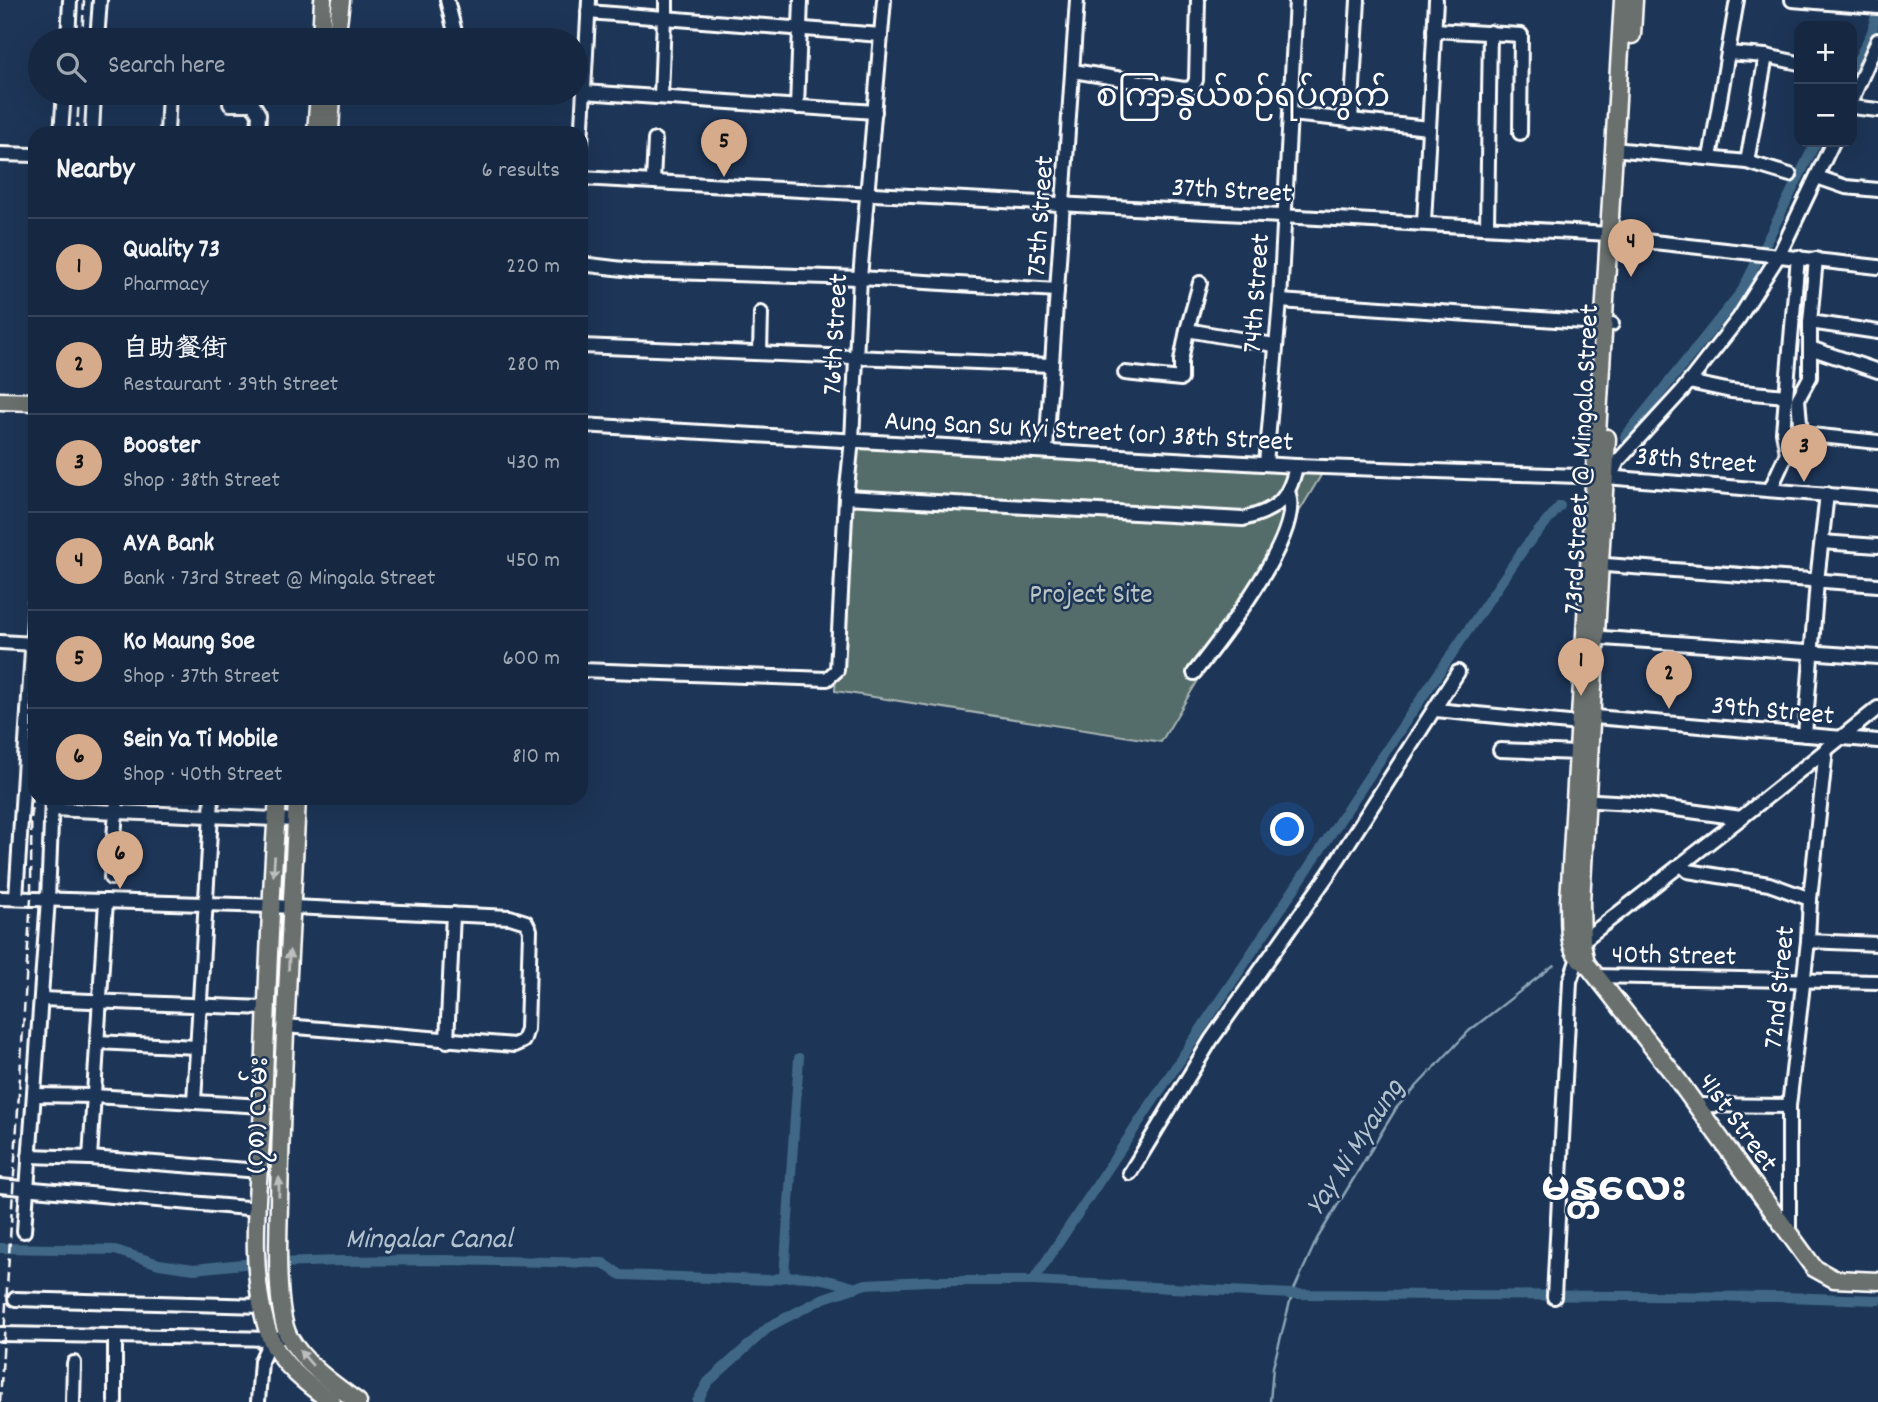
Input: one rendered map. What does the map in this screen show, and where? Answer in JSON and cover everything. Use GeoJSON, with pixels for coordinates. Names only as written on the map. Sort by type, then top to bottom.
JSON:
{"type":"FeatureCollection","features":[{"type":"Feature","properties":{"kind":"main road"},"geometry":{"type":"LineString","coordinates":[[322,28],[323,0]]}},
{"type":"Feature","properties":{"kind":"main road"},"geometry":{"type":"LineString","coordinates":[[338,28],[341,0]]}},
{"type":"Feature","properties":{"kind":"main road","name":"73rd Street @ Mingala Street"},"geometry":{"type":"LineString","coordinates":[[1582,958],[1575,901],[1583,719],[1603,477],[1607,324],[1614,236],[1623,0]]}},
{"type":"Feature","properties":{"kind":"main road","name":"73rd Street @ Mingala Street"},"geometry":{"type":"LineString","coordinates":[[1618,149],[1634,0]]}},
{"type":"Feature","properties":{"kind":"main road"},"geometry":{"type":"LineString","coordinates":[[316,126],[317,105]]}},
{"type":"Feature","properties":{"kind":"main road"},"geometry":{"type":"LineString","coordinates":[[330,126],[331,105]]}},
{"type":"Feature","properties":{"kind":"main road"},"geometry":{"type":"LineString","coordinates":[[0,401],[28,402]]}},
{"type":"Feature","properties":{"kind":"main road","name":"73rd Street @ Mingala Street"},"geometry":{"type":"LineString","coordinates":[[1580,800],[1577,754],[1583,719]]}},
{"type":"Feature","properties":{"kind":"main road","name":"(၇၈) လမ်း"},"geometry":{"type":"LineString","coordinates":[[278,805],[266,1008],[258,1274],[262,1306],[271,1339],[295,1372],[332,1402]]}},
{"type":"Feature","properties":{"kind":"main road","name":"(၇၈) လမ်း"},"geometry":{"type":"LineString","coordinates":[[297,805],[280,1106],[278,1255],[283,1316],[288,1336],[308,1362],[358,1402]]}},
{"type":"Feature","properties":{"kind":"main road","name":"41st Street"},"geometry":{"type":"LineString","coordinates":[[1582,958],[1696,1105],[1814,1268],[1833,1279],[1878,1281]]}},
{"type":"Feature","properties":{"kind":"street"},"geometry":{"type":"LineString","coordinates":[[69,28],[71,0]]}},
{"type":"Feature","properties":{"kind":"street"},"geometry":{"type":"LineString","coordinates":[[98,28],[100,0]]}},
{"type":"Feature","properties":{"kind":"street"},"geometry":{"type":"LineString","coordinates":[[447,0],[454,28]]}},
{"type":"Feature","properties":{"kind":"street"},"geometry":{"type":"LineString","coordinates":[[661,97],[666,0]]}},
{"type":"Feature","properties":{"kind":"street"},"geometry":{"type":"LineString","coordinates":[[797,107],[801,0]]}},
{"type":"Feature","properties":{"kind":"street","name":"76th Street"},"geometry":{"type":"LineString","coordinates":[[588,670],[827,679],[837,670],[866,192],[884,0]]}},
{"type":"Feature","properties":{"kind":"street","name":"75th Street"},"geometry":{"type":"LineString","coordinates":[[1045,450],[1077,0]]}},
{"type":"Feature","properties":{"kind":"street"},"geometry":{"type":"LineString","coordinates":[[1073,71],[1184,89],[1192,88],[1196,80],[1198,0]]}},
{"type":"Feature","properties":{"kind":"street","name":"74th Street"},"geometry":{"type":"LineString","coordinates":[[1266,464],[1274,345],[1280,301],[1296,0]]}},
{"type":"Feature","properties":{"kind":"street"},"geometry":{"type":"LineString","coordinates":[[1351,121],[1358,0]]}},
{"type":"Feature","properties":{"kind":"street"},"geometry":{"type":"LineString","coordinates":[[1423,222],[1436,0]]}},
{"type":"Feature","properties":{"kind":"street"},"geometry":{"type":"LineString","coordinates":[[1710,158],[1737,0]]}},
{"type":"Feature","properties":{"kind":"street"},"geometry":{"type":"LineString","coordinates":[[1792,0],[1878,7]]}},
{"type":"Feature","properties":{"kind":"street"},"geometry":{"type":"LineString","coordinates":[[588,28],[589,6],[665,18],[881,35]]}},
{"type":"Feature","properties":{"kind":"street"},"geometry":{"type":"LineString","coordinates":[[1434,30],[1519,33],[1522,37],[1520,133]]}},
{"type":"Feature","properties":{"kind":"street"},"geometry":{"type":"LineString","coordinates":[[1487,226],[1490,32]]}},
{"type":"Feature","properties":{"kind":"street"},"geometry":{"type":"LineString","coordinates":[[1857,88],[1878,40]]}},
{"type":"Feature","properties":{"kind":"street"},"geometry":{"type":"LineString","coordinates":[[1728,53],[1766,56],[1794,62]]}},
{"type":"Feature","properties":{"kind":"street"},"geometry":{"type":"LineString","coordinates":[[1747,162],[1766,56]]}},
{"type":"Feature","properties":{"kind":"street"},"geometry":{"type":"LineString","coordinates":[[588,92],[875,112]]}},
{"type":"Feature","properties":{"kind":"street"},"geometry":{"type":"LineString","coordinates":[[62,126],[63,105]]}},
{"type":"Feature","properties":{"kind":"street"},"geometry":{"type":"LineString","coordinates":[[92,126],[93,105]]}},
{"type":"Feature","properties":{"kind":"street"},"geometry":{"type":"LineString","coordinates":[[167,126],[168,105]]}},
{"type":"Feature","properties":{"kind":"street"},"geometry":{"type":"LineString","coordinates":[[254,105],[258,114],[258,126]]}},
{"type":"Feature","properties":{"kind":"street"},"geometry":{"type":"LineString","coordinates":[[582,126],[583,105]]}},
{"type":"Feature","properties":{"kind":"street"},"geometry":{"type":"LineString","coordinates":[[1857,108],[1878,110]]}},
{"type":"Feature","properties":{"kind":"street"},"geometry":{"type":"LineString","coordinates":[[1291,114],[1429,128]]}},
{"type":"Feature","properties":{"kind":"street"},"geometry":{"type":"LineString","coordinates":[[653,181],[655,140]]}},
{"type":"Feature","properties":{"kind":"street"},"geometry":{"type":"LineString","coordinates":[[1603,477],[1689,382],[1740,318],[1831,147]]}},
{"type":"Feature","properties":{"kind":"street"},"geometry":{"type":"LineString","coordinates":[[1618,149],[1747,162],[1790,175]]}},
{"type":"Feature","properties":{"kind":"street"},"geometry":{"type":"LineString","coordinates":[[0,154],[28,155]]}},
{"type":"Feature","properties":{"kind":"street"},"geometry":{"type":"LineString","coordinates":[[1817,177],[1846,187],[1878,190]]}},
{"type":"Feature","properties":{"kind":"street","name":"37th Street"},"geometry":{"type":"LineString","coordinates":[[588,178],[1487,226],[1614,236],[1878,267]]}},
{"type":"Feature","properties":{"kind":"street"},"geometry":{"type":"LineString","coordinates":[[1787,453],[1783,441],[1798,257]]}},
{"type":"Feature","properties":{"kind":"street"},"geometry":{"type":"LineString","coordinates":[[1770,490],[1787,453],[1801,434],[1798,399],[1810,377],[1810,322],[1816,259]]}},
{"type":"Feature","properties":{"kind":"street"},"geometry":{"type":"LineString","coordinates":[[588,265],[639,271],[860,278],[1057,290]]}},
{"type":"Feature","properties":{"kind":"street"},"geometry":{"type":"LineString","coordinates":[[1125,373],[1181,379],[1181,361],[1200,283]]}},
{"type":"Feature","properties":{"kind":"street"},"geometry":{"type":"LineString","coordinates":[[1280,301],[1607,324]]}},
{"type":"Feature","properties":{"kind":"street"},"geometry":{"type":"LineString","coordinates":[[760,352],[761,313]]}},
{"type":"Feature","properties":{"kind":"street"},"geometry":{"type":"LineString","coordinates":[[1810,322],[1878,332]]}},
{"type":"Feature","properties":{"kind":"street"},"geometry":{"type":"LineString","coordinates":[[1188,330],[1274,345]]}},
{"type":"Feature","properties":{"kind":"street"},"geometry":{"type":"LineString","coordinates":[[588,346],[1051,365]]}},
{"type":"Feature","properties":{"kind":"street"},"geometry":{"type":"LineString","coordinates":[[1810,348],[1878,371]]}},
{"type":"Feature","properties":{"kind":"street"},"geometry":{"type":"LineString","coordinates":[[1689,382],[1731,391],[1786,396]]}},
{"type":"Feature","properties":{"kind":"street","name":"Aung San Su Kyi Street (or) 38th Street"},"geometry":{"type":"LineString","coordinates":[[588,425],[1296,466],[1603,477]]}},
{"type":"Feature","properties":{"kind":"street"},"geometry":{"type":"LineString","coordinates":[[1801,434],[1878,442]]}},
{"type":"Feature","properties":{"kind":"street"},"geometry":{"type":"LineString","coordinates":[[846,497],[1243,519],[1262,514],[1281,503],[1288,492],[1296,466]]}},
{"type":"Feature","properties":{"kind":"street","name":"38th Street"},"geometry":{"type":"LineString","coordinates":[[1603,477],[1878,499]]}},
{"type":"Feature","properties":{"kind":"street"},"geometry":{"type":"LineString","coordinates":[[1194,673],[1240,614],[1272,560],[1289,515],[1292,499],[1288,492]]}},
{"type":"Feature","properties":{"kind":"street"},"geometry":{"type":"LineString","coordinates":[[1804,735],[1827,494]]}},
{"type":"Feature","properties":{"kind":"street"},"geometry":{"type":"LineString","coordinates":[[1822,542],[1878,546]]}},
{"type":"Feature","properties":{"kind":"street"},"geometry":{"type":"LineString","coordinates":[[1594,564],[1878,585]]}},
{"type":"Feature","properties":{"kind":"street"},"geometry":{"type":"LineString","coordinates":[[1589,636],[1812,650],[1878,657]]}},
{"type":"Feature","properties":{"kind":"street"},"geometry":{"type":"LineString","coordinates":[[0,642],[28,644]]}},
{"type":"Feature","properties":{"kind":"street"},"geometry":{"type":"LineString","coordinates":[[1130,1173],[1211,1040],[1278,948],[1436,710],[1458,672]]}},
{"type":"Feature","properties":{"kind":"street"},"geometry":{"type":"LineString","coordinates":[[1554,1293],[1570,981],[1582,958],[1682,864],[1878,708]]}},
{"type":"Feature","properties":{"kind":"street","name":"39th Street"},"geometry":{"type":"LineString","coordinates":[[1436,710],[1878,741]]}},
{"type":"Feature","properties":{"kind":"street"},"geometry":{"type":"LineString","coordinates":[[16,898],[28,729]]}},
{"type":"Feature","properties":{"kind":"street","name":"72nd Street"},"geometry":{"type":"LineString","coordinates":[[1788,1232],[1790,1106],[1826,749]]}},
{"type":"Feature","properties":{"kind":"street"},"geometry":{"type":"LineString","coordinates":[[1500,750],[1577,754]]}},
{"type":"Feature","properties":{"kind":"street"},"geometry":{"type":"LineString","coordinates":[[1580,800],[1632,803],[1741,818]]}},
{"type":"Feature","properties":{"kind":"street"},"geometry":{"type":"LineString","coordinates":[[24,1231],[48,899],[52,805]]}},
{"type":"Feature","properties":{"kind":"street"},"geometry":{"type":"LineString","coordinates":[[60,805],[117,812],[296,820]]}},
{"type":"Feature","properties":{"kind":"street"},"geometry":{"type":"LineString","coordinates":[[111,878],[117,805]]}},
{"type":"Feature","properties":{"kind":"street"},"geometry":{"type":"LineString","coordinates":[[194,1101],[212,805]]}},
{"type":"Feature","properties":{"kind":"street"},"geometry":{"type":"LineString","coordinates":[[1682,864],[1688,871],[1769,884],[1810,899]]}},
{"type":"Feature","properties":{"kind":"street"},"geometry":{"type":"LineString","coordinates":[[0,898],[510,916],[526,922],[530,930],[527,1029],[523,1041],[514,1045],[285,1026]]}},
{"type":"Feature","properties":{"kind":"street"},"geometry":{"type":"LineString","coordinates":[[90,1158],[106,901]]}},
{"type":"Feature","properties":{"kind":"street"},"geometry":{"type":"LineString","coordinates":[[447,1041],[453,914]]}},
{"type":"Feature","properties":{"kind":"street"},"geometry":{"type":"LineString","coordinates":[[1808,941],[1878,944]]}},
{"type":"Feature","properties":{"kind":"street","name":"40th Street"},"geometry":{"type":"LineString","coordinates":[[1582,958],[1803,980],[1878,982]]}},
{"type":"Feature","properties":{"kind":"street"},"geometry":{"type":"LineString","coordinates":[[41,999],[266,1008]]}},
{"type":"Feature","properties":{"kind":"street"},"geometry":{"type":"LineString","coordinates":[[97,1042],[197,1046]]}},
{"type":"Feature","properties":{"kind":"street"},"geometry":{"type":"LineString","coordinates":[[34,1095],[263,1106]]}},
{"type":"Feature","properties":{"kind":"street"},"geometry":{"type":"LineString","coordinates":[[1696,1105],[1790,1106]]}},
{"type":"Feature","properties":{"kind":"street"},"geometry":{"type":"LineString","coordinates":[[29,1156],[260,1171]]}},
{"type":"Feature","properties":{"kind":"street"},"geometry":{"type":"LineString","coordinates":[[0,1186],[258,1209]]}},
{"type":"Feature","properties":{"kind":"street"},"geometry":{"type":"LineString","coordinates":[[15,1299],[262,1306]]}},
{"type":"Feature","properties":{"kind":"street"},"geometry":{"type":"LineString","coordinates":[[0,1334],[271,1339],[288,1336]]}},
{"type":"Feature","properties":{"kind":"street"},"geometry":{"type":"LineString","coordinates":[[115,1337],[116,1402]]}},
{"type":"Feature","properties":{"kind":"street"},"geometry":{"type":"LineString","coordinates":[[258,1402],[261,1362],[271,1339]]}},
{"type":"Feature","properties":{"kind":"street"},"geometry":{"type":"LineString","coordinates":[[73,1402],[74,1363]]}},
{"type":"Feature","properties":{"kind":"green space","name":"Project Site"},"geometry":{"type":"Polygon","coordinates":[[[852,440],[1326,467],[1161,742],[835,691],[852,440]]]}},
{"type":"Feature","properties":{"kind":"waterway"},"geometry":{"type":"LineString","coordinates":[[1857,62],[1872,32],[1878,7]]}},
{"type":"Feature","properties":{"kind":"waterway"},"geometry":{"type":"LineString","coordinates":[[1625,437],[1742,291],[1814,147]]}},
{"type":"Feature","properties":{"kind":"waterway"},"geometry":{"type":"LineString","coordinates":[[1033,1281],[1410,715],[1525,547],[1560,506]]}},
{"type":"Feature","properties":{"kind":"waterway","name":"Yay Ni Myaung"},"geometry":{"type":"LineString","coordinates":[[1270,1402],[1273,1367],[1292,1294],[1317,1239],[1397,1107],[1469,1031],[1554,965]]}},
{"type":"Feature","properties":{"kind":"waterway"},"geometry":{"type":"LineString","coordinates":[[784,1276],[799,1058]]}},
{"type":"Feature","properties":{"kind":"waterway","name":"Mingalar Canal"},"geometry":{"type":"LineString","coordinates":[[0,1248],[115,1250],[159,1264],[194,1269],[243,1264],[340,1261],[603,1263],[621,1275],[770,1280],[803,1277],[824,1279],[856,1288]]}},
{"type":"Feature","properties":{"kind":"waterway"},"geometry":{"type":"LineString","coordinates":[[697,1402],[708,1382],[770,1326],[824,1298],[866,1284],[1033,1281],[1292,1294],[1878,1300]]}},
{"type":"Feature","properties":{"kind":"railway"},"geometry":{"type":"LineString","coordinates":[[83,28],[84,0]]}},
{"type":"Feature","properties":{"kind":"railway"},"geometry":{"type":"LineString","coordinates":[[77,126],[78,105]]}},
{"type":"Feature","properties":{"kind":"railway"},"geometry":{"type":"LineString","coordinates":[[0,1402],[31,898],[31,805]]}},
{"type":"Feature","properties":{"kind":"place","name":"Ko Maung Soe"},"geometry":{"type":"Point","coordinates":[724,177]}},
{"type":"Feature","properties":{"kind":"place","name":"AYA Bank"},"geometry":{"type":"Point","coordinates":[1631,277]}},
{"type":"Feature","properties":{"kind":"place","name":"Booster"},"geometry":{"type":"Point","coordinates":[1804,482]}},
{"type":"Feature","properties":{"kind":"place","name":"Quality 73"},"geometry":{"type":"Point","coordinates":[1581,696]}},
{"type":"Feature","properties":{"kind":"place","name":"自助餐街"},"geometry":{"type":"Point","coordinates":[1669,709]}},
{"type":"Feature","properties":{"kind":"place","name":"Sein Ya Ti Mobile"},"geometry":{"type":"Point","coordinates":[120,889]}},
{"type":"Feature","properties":{"kind":"district","name":"စကြာနွယ်စဉ်ရပ်ကွက်"},"geometry":{"type":"Point","coordinates":[1243,95]}},
{"type":"Feature","properties":{"kind":"district","name":"မန္တလေး"},"geometry":{"type":"Point","coordinates":[1614,1185]}}]}
